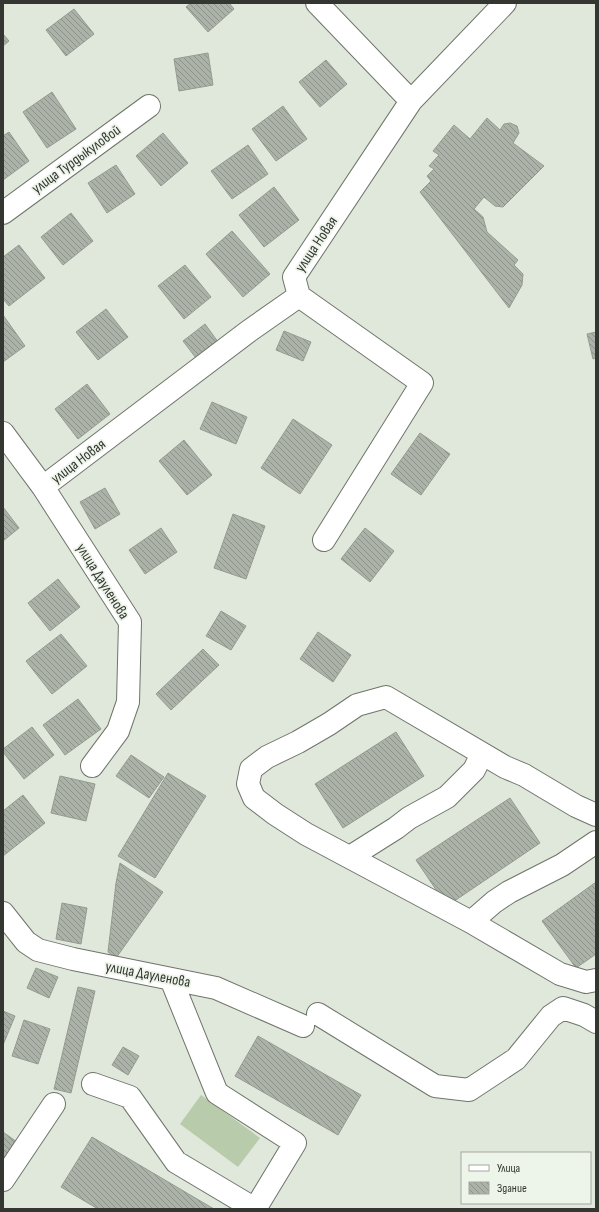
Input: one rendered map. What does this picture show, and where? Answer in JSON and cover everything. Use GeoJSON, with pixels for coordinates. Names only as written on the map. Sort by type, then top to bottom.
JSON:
{"type":"FeatureCollection","features":[{"type":"Feature","properties":{"kind":"street","name":"улица Новая"},"geometry":{"type":"LineString","coordinates":[[43,487],[249,331],[299,296],[294,277],[411,101],[505,3]]}},
{"type":"Feature","properties":{"kind":"street"},"geometry":{"type":"LineString","coordinates":[[322,8],[411,101]]}},
{"type":"Feature","properties":{"kind":"street","name":"улица Турдыкуловой"},"geometry":{"type":"LineString","coordinates":[[3,213],[149,106]]}},
{"type":"Feature","properties":{"kind":"street"},"geometry":{"type":"LineString","coordinates":[[299,296],[422,383],[324,540]]}},
{"type":"Feature","properties":{"kind":"street","name":"улица Дауленова"},"geometry":{"type":"LineString","coordinates":[[3,433],[43,487],[130,622],[128,702],[118,730],[92,766]]}},
{"type":"Feature","properties":{"kind":"street"},"geometry":{"type":"LineString","coordinates":[[596,815],[576,806],[524,775],[505,767],[386,697],[357,705],[329,724],[298,742],[267,757],[251,769],[248,784],[254,798],[275,814],[306,834],[471,922],[560,974],[586,982],[596,980]]}},
{"type":"Feature","properties":{"kind":"street"},"geometry":{"type":"LineString","coordinates":[[350,857],[409,818],[447,797],[474,770],[482,754]]}},
{"type":"Feature","properties":{"kind":"street"},"geometry":{"type":"LineString","coordinates":[[471,922],[494,902],[510,892],[562,866],[596,842]]}},
{"type":"Feature","properties":{"kind":"street","name":"улица Дауленова"},"geometry":{"type":"LineString","coordinates":[[3,912],[26,942],[38,950],[73,959],[216,988],[311,1020],[434,1086],[469,1090],[516,1059],[551,1016],[563,1008],[584,1015],[596,1022]]}},
{"type":"Feature","properties":{"kind":"street"},"geometry":{"type":"LineString","coordinates":[[94,1084],[130,1097],[176,1162],[255,1209],[295,1143],[217,1093],[171,979]]}},
{"type":"Feature","properties":{"kind":"street"},"geometry":{"type":"LineString","coordinates":[[3,1180],[54,1104]]}},
{"type":"Feature","properties":{"kind":"green space"},"geometry":{"type":"Polygon","coordinates":[[[201,1095],[260,1138],[238,1167],[180,1124],[201,1095]]]}},
{"type":"Feature","properties":{"kind":"building"},"geometry":{"type":"Polygon","coordinates":[[[191,3],[229,3],[234,9],[208,32],[186,7],[191,3]]]}},
{"type":"Feature","properties":{"kind":"building"},"geometry":{"type":"Polygon","coordinates":[[[74,9],[94,34],[66,56],[46,30],[74,9]]]}},
{"type":"Feature","properties":{"kind":"building"},"geometry":{"type":"Polygon","coordinates":[[[3,34],[9,41],[3,46],[3,34]]]}},
{"type":"Feature","properties":{"kind":"building"},"geometry":{"type":"Polygon","coordinates":[[[208,53],[213,85],[179,91],[174,59],[208,53]]]}},
{"type":"Feature","properties":{"kind":"building"},"geometry":{"type":"Polygon","coordinates":[[[326,60],[347,84],[320,107],[299,82],[326,60]]]}},
{"type":"Feature","properties":{"kind":"building"},"geometry":{"type":"Polygon","coordinates":[[[52,92],[76,129],[47,148],[23,112],[52,92]]]}},
{"type":"Feature","properties":{"kind":"building"},"geometry":{"type":"Polygon","coordinates":[[[283,106],[307,139],[276,161],[252,129],[283,106]]]}},
{"type":"Feature","properties":{"kind":"building"},"geometry":{"type":"Polygon","coordinates":[[[487,118],[500,130],[504,124],[510,123],[517,126],[519,133],[513,143],[544,166],[503,207],[495,206],[484,197],[474,209],[483,217],[487,232],[518,260],[514,265],[523,274],[522,285],[509,308],[420,192],[431,181],[427,176],[434,169],[429,166],[439,155],[433,151],[454,125],[470,139],[487,118]]]}},
{"type":"Feature","properties":{"kind":"building"},"geometry":{"type":"Polygon","coordinates":[[[9,132],[29,161],[3,180],[3,136],[9,132]]]}},
{"type":"Feature","properties":{"kind":"building"},"geometry":{"type":"Polygon","coordinates":[[[163,133],[188,163],[161,186],[136,156],[163,133]]]}},
{"type":"Feature","properties":{"kind":"building"},"geometry":{"type":"Polygon","coordinates":[[[248,145],[268,174],[232,199],[211,171],[248,145]]]}},
{"type":"Feature","properties":{"kind":"building"},"geometry":{"type":"Polygon","coordinates":[[[116,165],[135,194],[107,213],[88,183],[116,165]]]}},
{"type":"Feature","properties":{"kind":"building"},"geometry":{"type":"Polygon","coordinates":[[[274,187],[299,220],[264,247],[239,215],[274,187]]]}},
{"type":"Feature","properties":{"kind":"building"},"geometry":{"type":"Polygon","coordinates":[[[71,213],[93,241],[63,265],[41,237],[71,213]]]}},
{"type":"Feature","properties":{"kind":"building"},"geometry":{"type":"Polygon","coordinates":[[[232,231],[270,274],[243,297],[206,254],[232,231]]]}},
{"type":"Feature","properties":{"kind":"building"},"geometry":{"type":"Polygon","coordinates":[[[19,245],[45,278],[9,306],[3,299],[3,257],[19,245]]]}},
{"type":"Feature","properties":{"kind":"building"},"geometry":{"type":"Polygon","coordinates":[[[185,265],[211,297],[184,319],[158,286],[185,265]]]}},
{"type":"Feature","properties":{"kind":"building"},"geometry":{"type":"Polygon","coordinates":[[[106,309],[128,337],[98,360],[76,332],[106,309]]]}},
{"type":"Feature","properties":{"kind":"building"},"geometry":{"type":"Polygon","coordinates":[[[3,315],[25,346],[3,362],[3,315]]]}},
{"type":"Feature","properties":{"kind":"building"},"geometry":{"type":"Polygon","coordinates":[[[205,324],[221,346],[199,362],[183,341],[205,324]]]}},
{"type":"Feature","properties":{"kind":"building"},"geometry":{"type":"Polygon","coordinates":[[[284,331],[311,342],[303,361],[276,350],[284,331]]]}},
{"type":"Feature","properties":{"kind":"building"},"geometry":{"type":"Polygon","coordinates":[[[596,332],[596,358],[593,359],[587,334],[596,332]]]}},
{"type":"Feature","properties":{"kind":"building"},"geometry":{"type":"Polygon","coordinates":[[[87,384],[110,414],[78,439],[55,409],[87,384]]]}},
{"type":"Feature","properties":{"kind":"building"},"geometry":{"type":"Polygon","coordinates":[[[212,402],[247,417],[236,444],[200,429],[212,402]]]}},
{"type":"Feature","properties":{"kind":"building"},"geometry":{"type":"Polygon","coordinates":[[[293,419],[332,445],[300,494],[261,468],[293,419]]]}},
{"type":"Feature","properties":{"kind":"building"},"geometry":{"type":"Polygon","coordinates":[[[420,433],[450,454],[421,495],[391,474],[420,433]]]}},
{"type":"Feature","properties":{"kind":"building"},"geometry":{"type":"Polygon","coordinates":[[[184,440],[212,475],[187,495],[159,461],[184,440]]]}},
{"type":"Feature","properties":{"kind":"building"},"geometry":{"type":"Polygon","coordinates":[[[105,488],[120,514],[95,529],[80,502],[105,488]]]}},
{"type":"Feature","properties":{"kind":"building"},"geometry":{"type":"Polygon","coordinates":[[[3,507],[19,528],[3,541],[3,507]]]}},
{"type":"Feature","properties":{"kind":"building"},"geometry":{"type":"Polygon","coordinates":[[[233,514],[265,526],[246,579],[214,568],[233,514]]]}},
{"type":"Feature","properties":{"kind":"building"},"geometry":{"type":"Polygon","coordinates":[[[161,528],[177,552],[145,574],[129,550],[161,528]]]}},
{"type":"Feature","properties":{"kind":"building"},"geometry":{"type":"Polygon","coordinates":[[[365,528],[394,551],[370,582],[341,559],[365,528]]]}},
{"type":"Feature","properties":{"kind":"building"},"geometry":{"type":"Polygon","coordinates":[[[58,579],[80,607],[50,631],[28,603],[58,579]]]}},
{"type":"Feature","properties":{"kind":"building"},"geometry":{"type":"Polygon","coordinates":[[[221,611],[246,626],[231,650],[206,636],[221,611]]]}},
{"type":"Feature","properties":{"kind":"building"},"geometry":{"type":"Polygon","coordinates":[[[318,632],[351,655],[333,682],[300,659],[318,632]]]}},
{"type":"Feature","properties":{"kind":"building"},"geometry":{"type":"Polygon","coordinates":[[[61,634],[87,666],[52,694],[26,661],[61,634]]]}},
{"type":"Feature","properties":{"kind":"building"},"geometry":{"type":"Polygon","coordinates":[[[203,649],[219,665],[171,710],[156,694],[203,649]]]}},
{"type":"Feature","properties":{"kind":"building"},"geometry":{"type":"Polygon","coordinates":[[[78,699],[101,729],[65,755],[43,725],[78,699]]]}},
{"type":"Feature","properties":{"kind":"building"},"geometry":{"type":"Polygon","coordinates":[[[32,727],[54,755],[24,779],[3,752],[3,749],[32,727]]]}},
{"type":"Feature","properties":{"kind":"building"},"geometry":{"type":"Polygon","coordinates":[[[396,732],[424,776],[343,828],[315,784],[396,732]]]}},
{"type":"Feature","properties":{"kind":"building"},"geometry":{"type":"Polygon","coordinates":[[[131,755],[164,777],[149,798],[116,776],[131,755]]]}},
{"type":"Feature","properties":{"kind":"building"},"geometry":{"type":"Polygon","coordinates":[[[168,773],[206,796],[155,878],[118,856],[168,773]]]}},
{"type":"Feature","properties":{"kind":"building"},"geometry":{"type":"Polygon","coordinates":[[[60,776],[95,784],[86,821],[51,813],[60,776]]]}},
{"type":"Feature","properties":{"kind":"building"},"geometry":{"type":"Polygon","coordinates":[[[23,795],[45,823],[3,856],[3,811],[23,795]]]}},
{"type":"Feature","properties":{"kind":"building"},"geometry":{"type":"Polygon","coordinates":[[[510,798],[540,843],[447,906],[416,860],[510,798]]]}},
{"type":"Feature","properties":{"kind":"building"},"geometry":{"type":"Polygon","coordinates":[[[120,863],[163,892],[116,958],[108,952],[116,883],[120,863]]]}},
{"type":"Feature","properties":{"kind":"building"},"geometry":{"type":"Polygon","coordinates":[[[596,882],[596,954],[576,968],[542,921],[596,882]]]}},
{"type":"Feature","properties":{"kind":"building"},"geometry":{"type":"Polygon","coordinates":[[[62,903],[87,908],[81,944],[56,939],[62,903]]]}},
{"type":"Feature","properties":{"kind":"building"},"geometry":{"type":"Polygon","coordinates":[[[36,968],[58,977],[49,998],[27,988],[36,968]]]}},
{"type":"Feature","properties":{"kind":"building"},"geometry":{"type":"Polygon","coordinates":[[[78,987],[95,991],[71,1093],[54,1089],[78,987]]]}},
{"type":"Feature","properties":{"kind":"building"},"geometry":{"type":"Polygon","coordinates":[[[3,1011],[15,1016],[3,1045],[3,1011]]]}},
{"type":"Feature","properties":{"kind":"building"},"geometry":{"type":"Polygon","coordinates":[[[24,1020],[50,1029],[38,1064],[12,1056],[24,1020]]]}},
{"type":"Feature","properties":{"kind":"building"},"geometry":{"type":"Polygon","coordinates":[[[258,1036],[361,1095],[338,1135],[235,1076],[258,1036]]]}},
{"type":"Feature","properties":{"kind":"building"},"geometry":{"type":"Polygon","coordinates":[[[123,1047],[139,1056],[128,1075],[112,1065],[123,1047]]]}},
{"type":"Feature","properties":{"kind":"building"},"geometry":{"type":"Polygon","coordinates":[[[3,1132],[17,1142],[3,1163],[3,1132]]]}},
{"type":"Feature","properties":{"kind":"building"},"geometry":{"type":"Polygon","coordinates":[[[92,1137],[214,1209],[98,1209],[61,1187],[92,1137]]]}}]}
